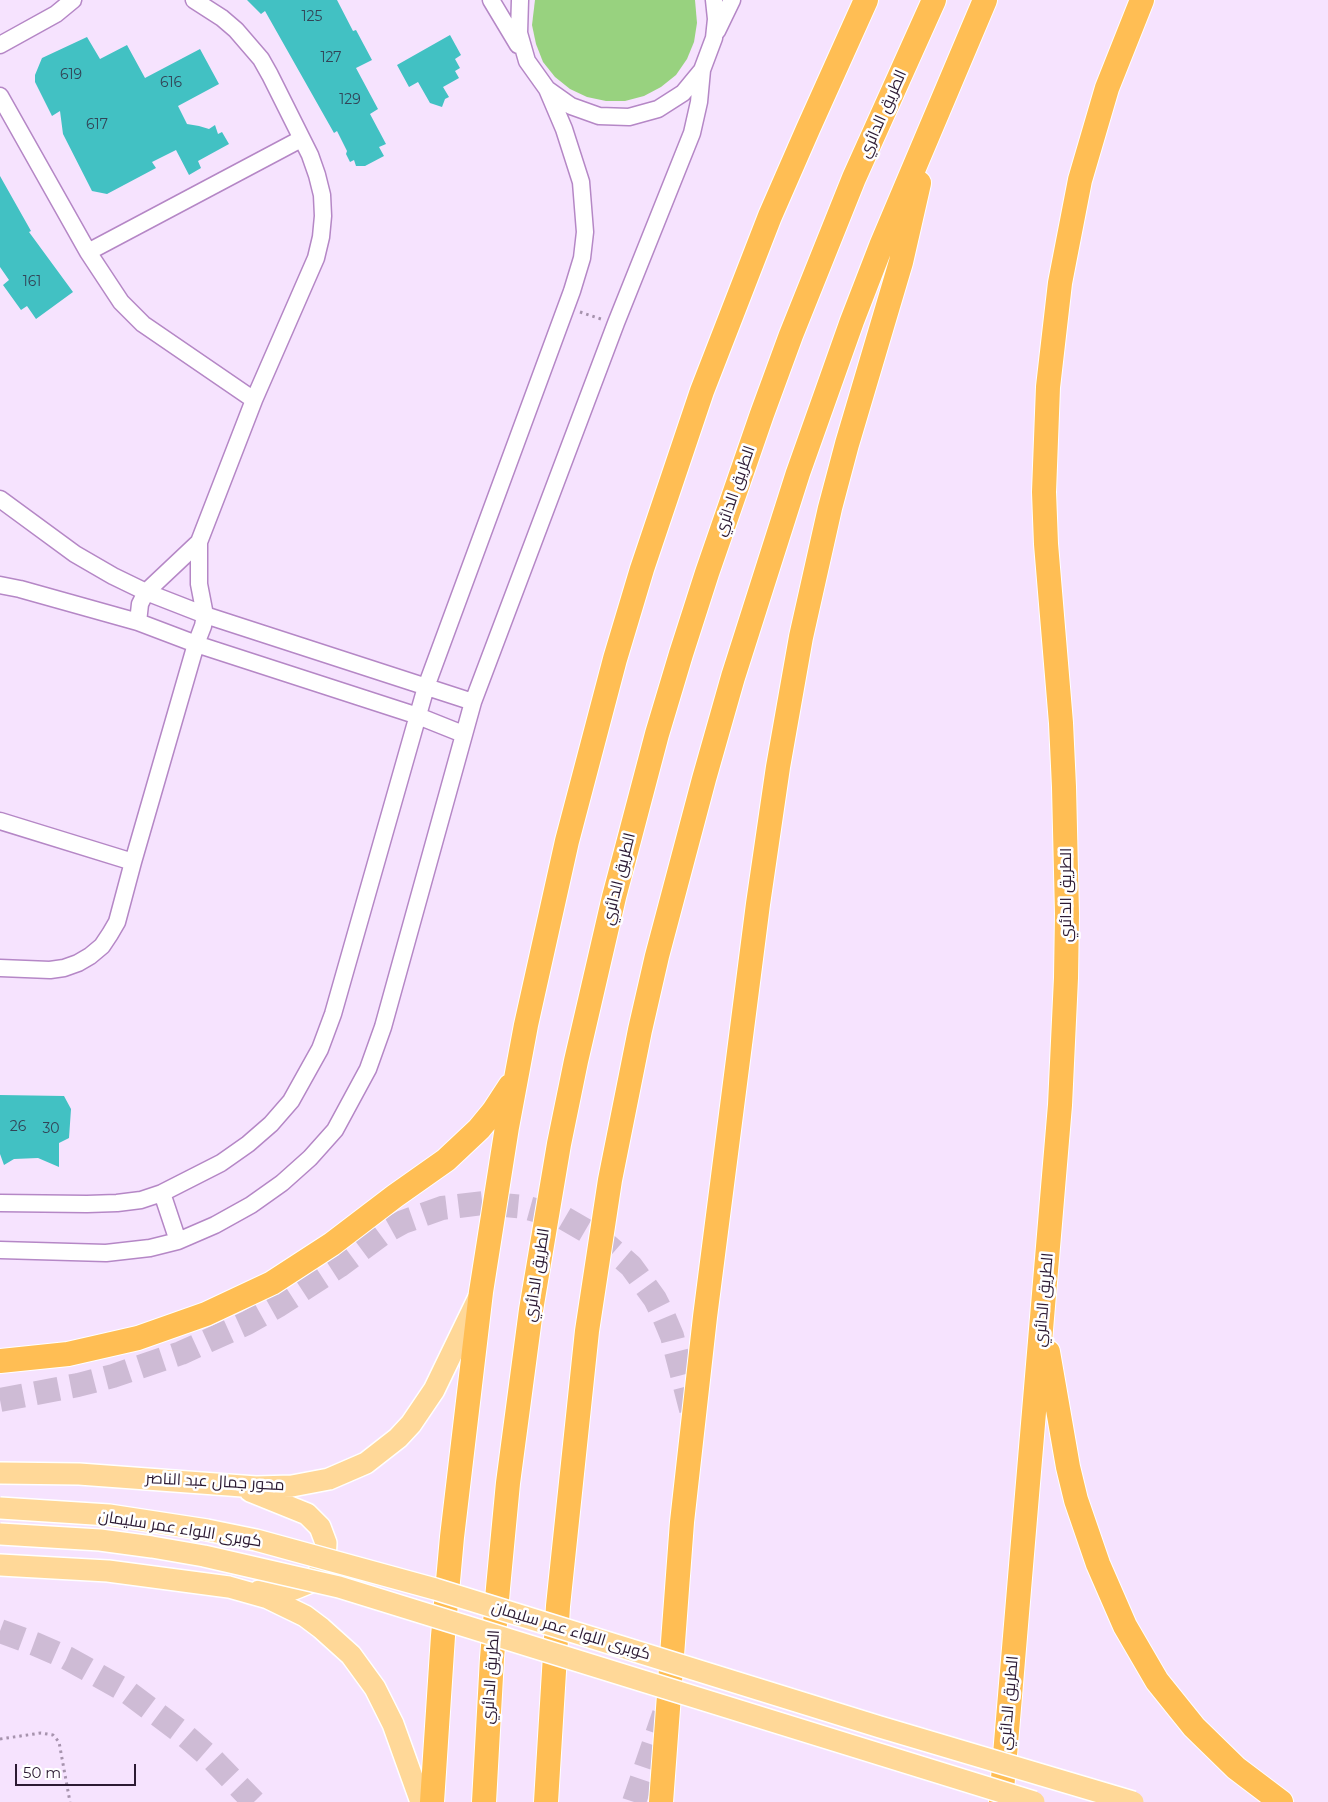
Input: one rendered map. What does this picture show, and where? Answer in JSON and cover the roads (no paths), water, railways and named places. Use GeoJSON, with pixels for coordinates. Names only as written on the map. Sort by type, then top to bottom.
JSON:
{"type":"FeatureCollection","features":[{"type":"Feature","properties":{"kind":"highway"},"geometry":{"type":"LineString","coordinates":[[432,1802],[451,1546],[462,1438],[481,1292],[517,1073],[570,826],[615,659],[671,480],[736,303],[778,198],[866,0]]}},
{"type":"Feature","properties":{"kind":"highway"},"geometry":{"type":"LineString","coordinates":[[847,41],[878,0]]}},
{"type":"Feature","properties":{"kind":"highway","name":"الطريق الدائري"},"geometry":{"type":"LineString","coordinates":[[484,1802],[492,1658],[499,1578],[508,1483],[529,1320],[565,1116],[614,897],[657,734],[681,654],[706,573],[762,414],[791,335],[851,187],[934,0]]}},
{"type":"Feature","properties":{"kind":"highway"},"geometry":{"type":"LineString","coordinates":[[546,1802],[558,1606],[587,1331],[610,1180],[644,1012],[669,909],[704,779],[765,575],[801,465],[852,321],[881,246],[985,0]]}},
{"type":"Feature","properties":{"kind":"highway","name":"الطريق الدائري"},"geometry":{"type":"LineString","coordinates":[[1001,1802],[1060,1105],[1066,987],[1066,850],[1061,723],[1046,544],[1045,439],[1048,387],[1060,283],[1080,180],[1107,88],[1142,0]]}},
{"type":"Feature","properties":{"kind":"highway"},"geometry":{"type":"LineString","coordinates":[[661,1802],[681,1531],[704,1317],[778,767],[801,637],[819,554],[847,444],[901,262],[911,222],[926,140]]}},
{"type":"Feature","properties":{"kind":"highway"},"geometry":{"type":"LineString","coordinates":[[0,1361],[68,1354],[138,1338],[206,1314],[272,1283],[332,1244],[446,1160],[474,1134],[493,1112],[517,1073]]}},
{"type":"Feature","properties":{"kind":"highway"},"geometry":{"type":"LineString","coordinates":[[1042,1319],[1062,1434],[1076,1500],[1098,1564],[1125,1626],[1158,1681],[1194,1727],[1236,1768],[1281,1802]]}},
{"type":"Feature","properties":{"kind":"main road","name":"محور جمال عبد الناصر"},"geometry":{"type":"LineString","coordinates":[[0,1473],[98,1475],[274,1487],[310,1484],[348,1472],[366,1463],[398,1438],[423,1408],[437,1384],[481,1292]]}},
{"type":"Feature","properties":{"kind":"main road"},"geometry":{"type":"LineString","coordinates":[[238,1486],[307,1514],[320,1527],[326,1543],[325,1561],[317,1576],[311,1582],[294,1589],[249,1592]]}},
{"type":"Feature","properties":{"kind":"main road","name":"كوبرى اللواء عمر سليمان"},"geometry":{"type":"LineString","coordinates":[[0,1508],[109,1516],[207,1530],[256,1540],[443,1592],[1133,1802]]}},
{"type":"Feature","properties":{"kind":"main road","name":"كوبرى اللواء عمر سليمان"},"geometry":{"type":"LineString","coordinates":[[0,1534],[92,1540],[152,1547],[204,1556],[339,1586],[1034,1802]]}},
{"type":"Feature","properties":{"kind":"main road"},"geometry":{"type":"LineString","coordinates":[[0,1565],[117,1572],[220,1585],[249,1592],[305,1616],[351,1655],[372,1682],[393,1724],[421,1802]]}},
{"type":"Feature","properties":{"kind":"street"},"geometry":{"type":"LineString","coordinates":[[0,45],[56,14],[73,0]]}},
{"type":"Feature","properties":{"kind":"street"},"geometry":{"type":"LineString","coordinates":[[0,968],[50,970],[64,968],[90,956],[102,946],[117,922],[205,615],[199,584],[199,542],[254,400],[316,258],[321,237],[322,195],[317,175],[270,75],[255,52],[236,30],[222,18],[194,0]]}},
{"type":"Feature","properties":{"kind":"street"},"geometry":{"type":"LineString","coordinates":[[0,1203],[117,1203],[140,1200],[162,1193],[221,1162],[248,1144],[270,1124],[291,1101],[320,1049],[333,1014],[426,688],[566,308],[582,258],[585,232],[584,209],[581,182],[573,152],[547,89],[527,61],[491,0]]}},
{"type":"Feature","properties":{"kind":"street"},"geometry":{"type":"LineString","coordinates":[[520,0],[519,33],[527,61]]}},
{"type":"Feature","properties":{"kind":"street"},"geometry":{"type":"LineString","coordinates":[[714,0],[716,19],[714,38]]}},
{"type":"Feature","properties":{"kind":"street"},"geometry":{"type":"LineString","coordinates":[[0,1250],[106,1253],[150,1248],[178,1241],[215,1225],[252,1205],[282,1183],[310,1158],[335,1130],[368,1069],[384,1027],[473,702],[616,323],[692,133],[699,102],[702,70],[714,38],[732,0]]}},
{"type":"Feature","properties":{"kind":"street"},"geometry":{"type":"LineString","coordinates":[[547,89],[571,106],[590,113],[599,116],[629,117],[658,109],[682,93],[702,70]]}},
{"type":"Feature","properties":{"kind":"street"},"geometry":{"type":"LineString","coordinates":[[0,96],[88,252],[120,302],[143,324],[254,400]]}},
{"type":"Feature","properties":{"kind":"street"},"geometry":{"type":"LineString","coordinates":[[88,252],[301,139]]}},
{"type":"Feature","properties":{"kind":"street"},"geometry":{"type":"LineString","coordinates":[[0,499],[75,554],[146,592],[205,615],[473,702]]}},
{"type":"Feature","properties":{"kind":"street"},"geometry":{"type":"LineString","coordinates":[[138,622],[140,604],[146,592],[199,542]]}},
{"type":"Feature","properties":{"kind":"street"},"geometry":{"type":"LineString","coordinates":[[0,585],[138,622],[196,644],[418,716],[463,734]]}},
{"type":"Feature","properties":{"kind":"street"},"geometry":{"type":"LineString","coordinates":[[0,821],[133,862]]}},
{"type":"Feature","properties":{"kind":"street"},"geometry":{"type":"LineString","coordinates":[[162,1193],[178,1241]]}},
{"type":"Feature","properties":{"kind":"tunnel"},"geometry":{"type":"LineString","coordinates":[[0,1400],[78,1385],[113,1376],[181,1353],[247,1323],[279,1305],[339,1266],[385,1232],[403,1222],[442,1208],[483,1203],[524,1207],[564,1218],[600,1239],[631,1266],[655,1299],[672,1336],[693,1417]]}},
{"type":"Feature","properties":{"kind":"tunnel"},"geometry":{"type":"LineString","coordinates":[[0,1631],[67,1658],[126,1691],[181,1732],[212,1759],[254,1802]]}},
{"type":"Feature","properties":{"kind":"tunnel"},"geometry":{"type":"LineString","coordinates":[[634,1802],[664,1714]]}}]}
